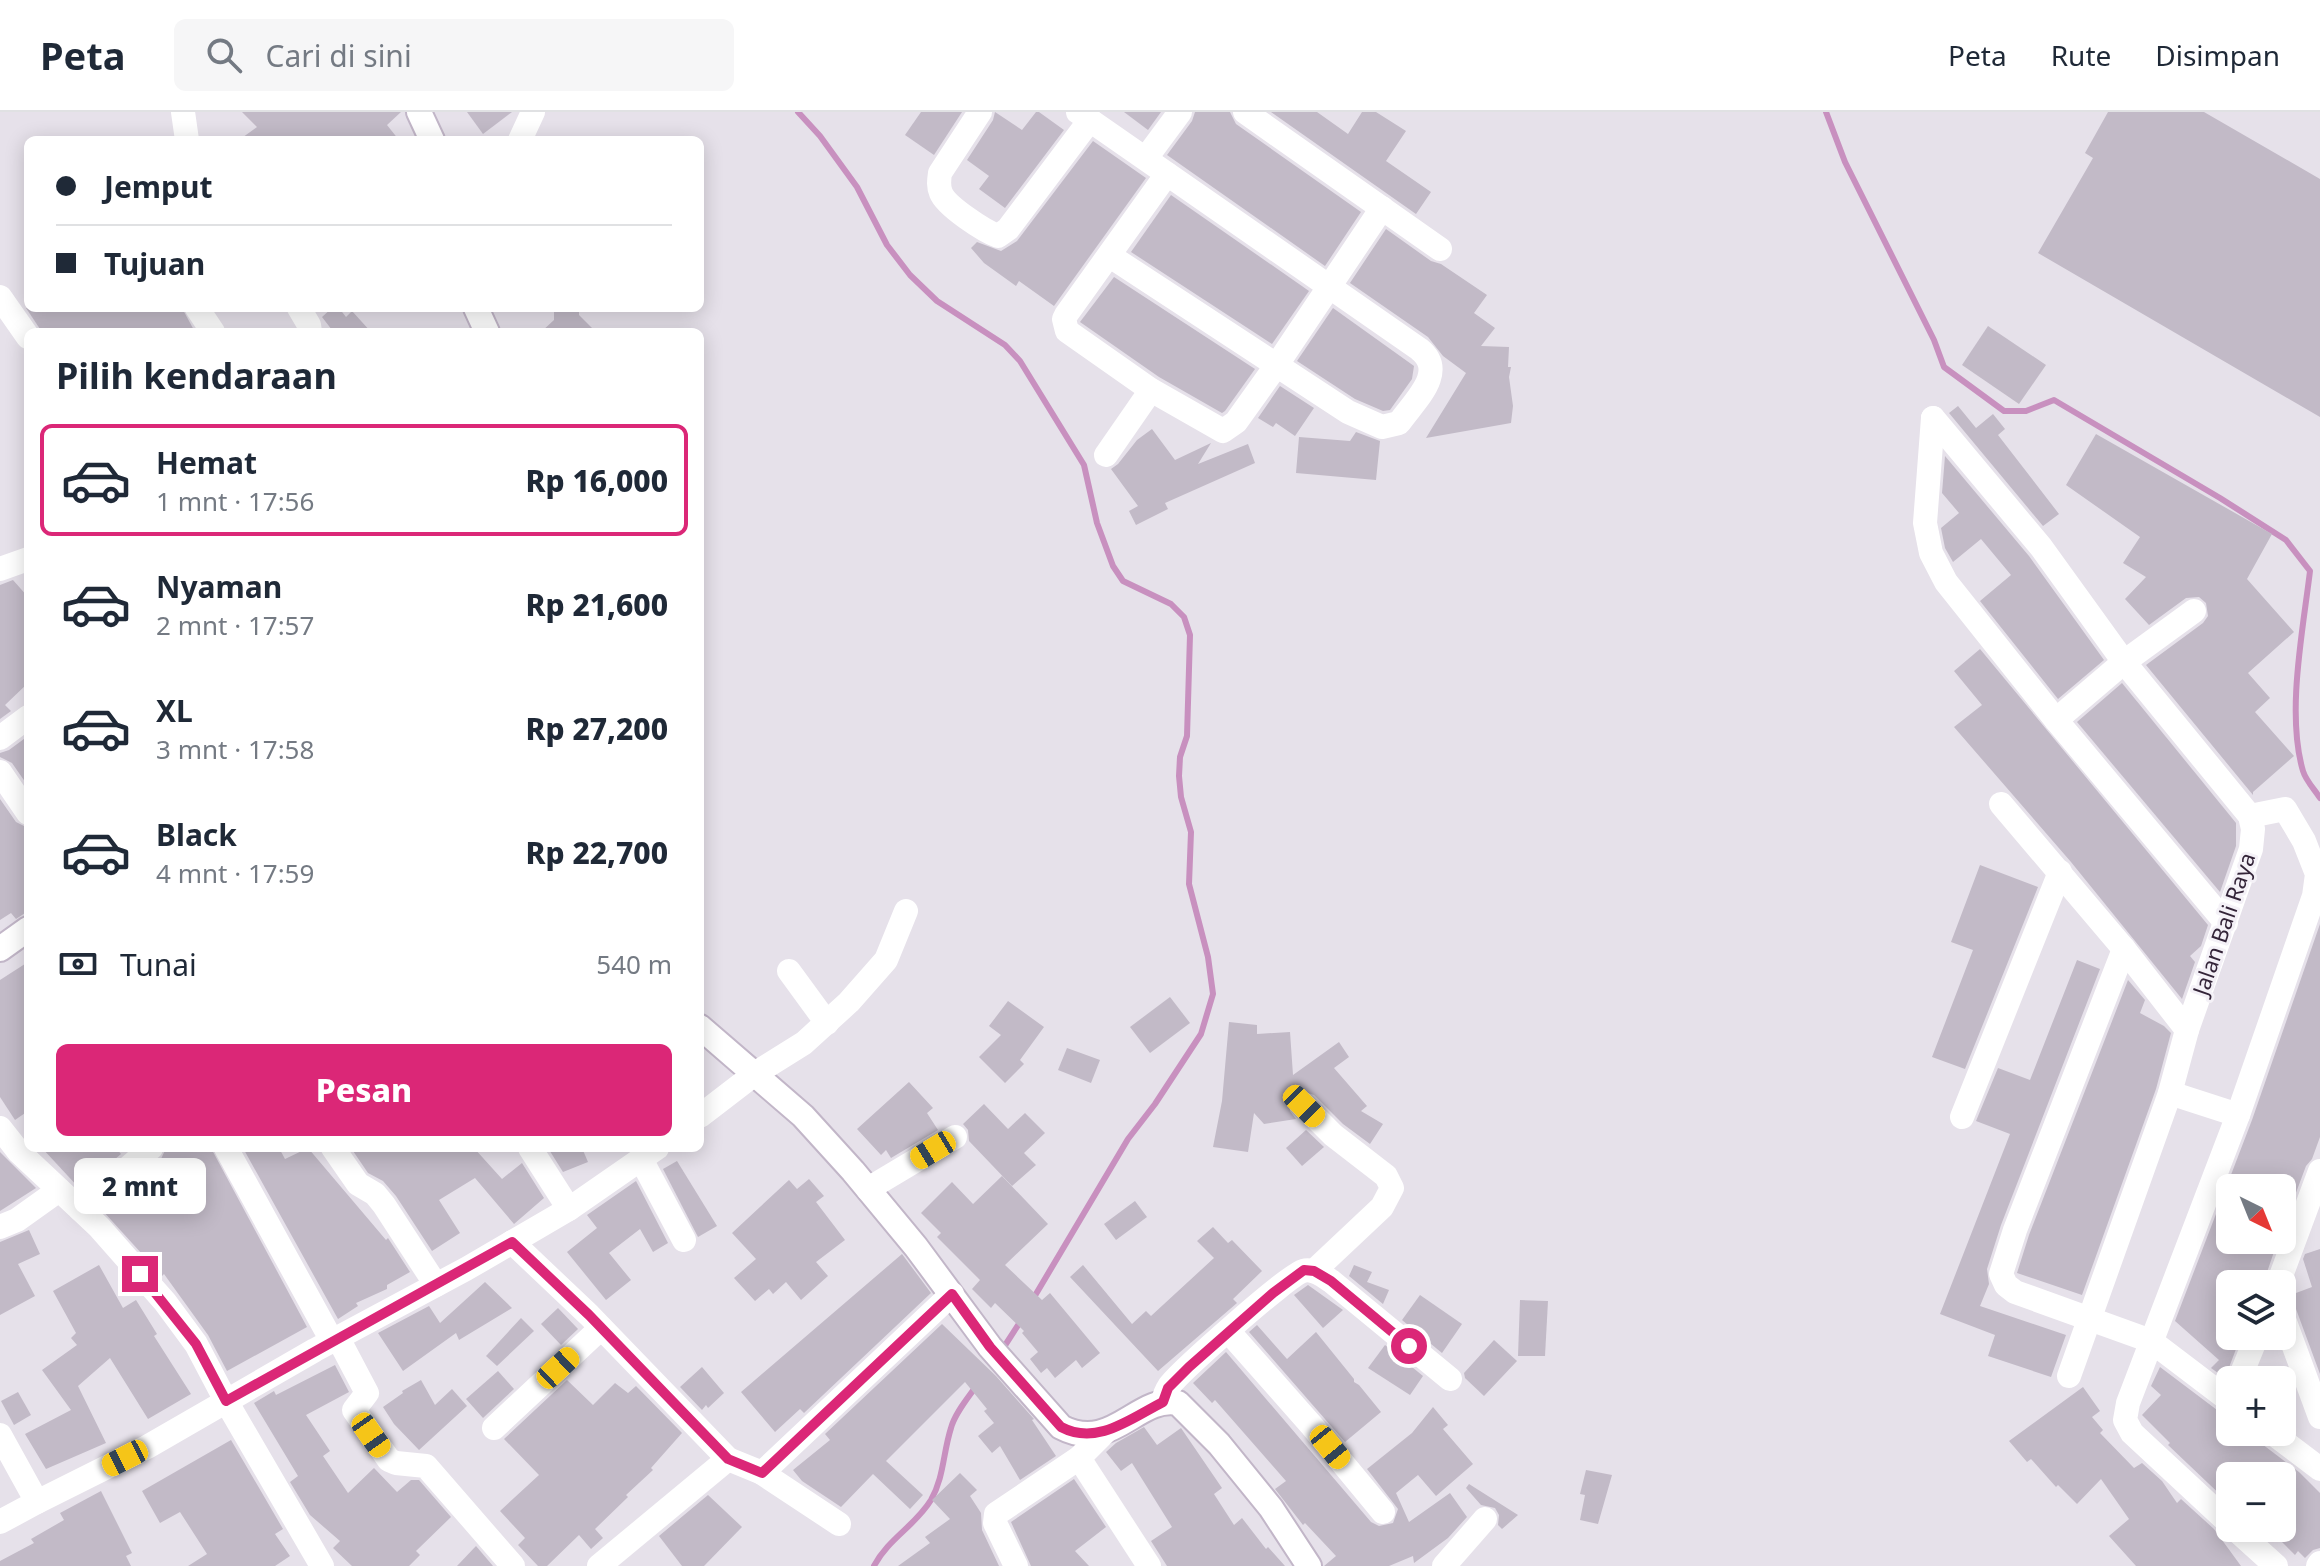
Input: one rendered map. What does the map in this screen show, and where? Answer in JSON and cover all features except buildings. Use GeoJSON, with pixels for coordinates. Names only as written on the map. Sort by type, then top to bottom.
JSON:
{"type":"FeatureCollection","features":[{"type":"Feature","properties":{"kind":"street"},"geometry":{"type":"LineString","coordinates":[[183,112],[186,136]]}},
{"type":"Feature","properties":{"kind":"street"},"geometry":{"type":"LineString","coordinates":[[419,112],[430,136]]}},
{"type":"Feature","properties":{"kind":"street"},"geometry":{"type":"LineString","coordinates":[[522,136],[533,112]]}},
{"type":"Feature","properties":{"kind":"street"},"geometry":{"type":"LineString","coordinates":[[980,112],[940,173],[939,184],[941,195],[949,204],[998,236],[1008,229],[1084,116],[1429,357],[1433,368],[1427,383],[1399,423],[1382,427],[1348,412],[1110,256]]}},
{"type":"Feature","properties":{"kind":"street"},"geometry":{"type":"LineString","coordinates":[[1146,158],[1180,112]]}},
{"type":"Feature","properties":{"kind":"street"},"geometry":{"type":"LineString","coordinates":[[1245,112],[1440,249]]}},
{"type":"Feature","properties":{"kind":"street"},"geometry":{"type":"LineString","coordinates":[[1167,174],[1066,315],[1064,325],[1067,331],[1151,390],[1223,431],[1236,422],[1276,366],[1382,208]]}},
{"type":"Feature","properties":{"kind":"street"},"geometry":{"type":"LineString","coordinates":[[0,297],[24,331]]}},
{"type":"Feature","properties":{"kind":"street"},"geometry":{"type":"LineString","coordinates":[[1106,455],[1151,390]]}},
{"type":"Feature","properties":{"kind":"street"},"geometry":{"type":"LineString","coordinates":[[2216,1511],[2132,1433],[2125,1420],[2128,1403],[2238,1115],[2314,896],[2317,874],[2292,817],[2285,809],[2250,816],[2124,662],[2041,547],[1933,418],[1925,523],[1931,553],[1946,582],[2056,720],[2226,923]]}},
{"type":"Feature","properties":{"kind":"street"},"geometry":{"type":"LineString","coordinates":[[0,569],[24,560]]}},
{"type":"Feature","properties":{"kind":"street"},"geometry":{"type":"LineString","coordinates":[[2056,720],[2124,662],[2194,611]]}},
{"type":"Feature","properties":{"kind":"street"},"geometry":{"type":"LineString","coordinates":[[0,738],[24,720]]}},
{"type":"Feature","properties":{"kind":"street"},"geometry":{"type":"LineString","coordinates":[[0,772],[24,807]]}},
{"type":"Feature","properties":{"kind":"street"},"geometry":{"type":"LineString","coordinates":[[2001,804],[2124,949],[2187,1030]]}},
{"type":"Feature","properties":{"kind":"street","name":"Jalan Bali Raya"},"geometry":{"type":"LineString","coordinates":[[2069,1376],[2170,1093],[2187,1030],[2251,849],[2253,829],[2250,816]]}},
{"type":"Feature","properties":{"kind":"street"},"geometry":{"type":"LineString","coordinates":[[1962,1117],[2060,872]]}},
{"type":"Feature","properties":{"kind":"street"},"geometry":{"type":"LineString","coordinates":[[704,1113],[756,1073],[804,1043],[849,1002],[886,960],[906,911]]}},
{"type":"Feature","properties":{"kind":"street"},"geometry":{"type":"LineString","coordinates":[[0,949],[24,932]]}},
{"type":"Feature","properties":{"kind":"street"},"geometry":{"type":"LineString","coordinates":[[2124,949],[2015,1230],[2001,1274],[2006,1285],[2015,1292],[2151,1341],[2216,1390]]}},
{"type":"Feature","properties":{"kind":"street"},"geometry":{"type":"LineString","coordinates":[[789,971],[827,1023]]}},
{"type":"Feature","properties":{"kind":"street"},"geometry":{"type":"LineString","coordinates":[[704,1030],[803,1116],[868,1189],[990,1347],[1061,1427],[1088,1436],[1106,1431],[1163,1402],[1174,1401],[1183,1405],[1271,1508],[1309,1566]]}},
{"type":"Feature","properties":{"kind":"street"},"geometry":{"type":"LineString","coordinates":[[2170,1093],[2238,1115]]}},
{"type":"Feature","properties":{"kind":"street"},"geometry":{"type":"LineString","coordinates":[[1304,1106],[1333,1135],[1386,1176],[1392,1188],[1382,1207],[1314,1271]]}},
{"type":"Feature","properties":{"kind":"street"},"geometry":{"type":"LineString","coordinates":[[0,1128],[19,1152],[99,1227],[196,1344],[322,1566]]}},
{"type":"Feature","properties":{"kind":"street"},"geometry":{"type":"LineString","coordinates":[[868,1189],[955,1137]]}},
{"type":"Feature","properties":{"kind":"street"},"geometry":{"type":"LineString","coordinates":[[80,1209],[146,1152]]}},
{"type":"Feature","properties":{"kind":"street"},"geometry":{"type":"LineString","coordinates":[[228,1152],[367,1393],[354,1410],[389,1460],[426,1466],[513,1566]]}},
{"type":"Feature","properties":{"kind":"street"},"geometry":{"type":"LineString","coordinates":[[336,1152],[358,1184],[375,1194],[384,1205],[436,1285]]}},
{"type":"Feature","properties":{"kind":"street"},"geometry":{"type":"LineString","coordinates":[[533,1152],[569,1209]]}},
{"type":"Feature","properties":{"kind":"street"},"geometry":{"type":"LineString","coordinates":[[0,1522],[147,1447],[512,1242],[569,1209],[649,1154],[684,1240]]}},
{"type":"Feature","properties":{"kind":"street"},"geometry":{"type":"LineString","coordinates":[[2283,1270],[2319,1179]]}},
{"type":"Feature","properties":{"kind":"street"},"geometry":{"type":"LineString","coordinates":[[0,1227],[17,1220],[59,1190]]}},
{"type":"Feature","properties":{"kind":"street"},"geometry":{"type":"LineString","coordinates":[[512,1242],[601,1328],[728,1459],[762,1473],[839,1524]]}},
{"type":"Feature","properties":{"kind":"street"},"geometry":{"type":"LineString","coordinates":[[1163,1402],[1172,1383],[1292,1277],[1304,1270],[1314,1271],[1331,1281],[1450,1379]]}},
{"type":"Feature","properties":{"kind":"street"},"geometry":{"type":"LineString","coordinates":[[762,1473],[952,1294]]}},
{"type":"Feature","properties":{"kind":"street"},"geometry":{"type":"LineString","coordinates":[[494,1428],[601,1328]]}},
{"type":"Feature","properties":{"kind":"street"},"geometry":{"type":"LineString","coordinates":[[1229,1332],[1383,1512]]}},
{"type":"Feature","properties":{"kind":"street"},"geometry":{"type":"LineString","coordinates":[[2296,1350],[2320,1417]]}},
{"type":"Feature","properties":{"kind":"street"},"geometry":{"type":"LineString","coordinates":[[1016,1566],[995,1523],[996,1514],[1079,1458],[1106,1431]]}},
{"type":"Feature","properties":{"kind":"street"},"geometry":{"type":"LineString","coordinates":[[0,1435],[37,1502]]}},
{"type":"Feature","properties":{"kind":"street"},"geometry":{"type":"LineString","coordinates":[[2290,1446],[2320,1469]]}},
{"type":"Feature","properties":{"kind":"street"},"geometry":{"type":"LineString","coordinates":[[1079,1458],[1149,1566]]}},
{"type":"Feature","properties":{"kind":"street"},"geometry":{"type":"LineString","coordinates":[[599,1566],[728,1459]]}},
{"type":"Feature","properties":{"kind":"street"},"geometry":{"type":"LineString","coordinates":[[1444,1566],[1485,1519]]}},
{"type":"Feature","properties":{"kind":"street"},"geometry":{"type":"LineString","coordinates":[[2250,1542],[2276,1566]]}},
{"type":"Feature","properties":{"kind":"waterway"},"geometry":{"type":"LineString","coordinates":[[798,112],[820,136],[857,187],[887,245],[910,275],[937,301],[1005,345],[1020,361],[1084,465],[1097,523],[1113,566],[1123,581],[1171,604],[1184,617],[1190,635],[1187,736],[1180,757],[1179,776],[1181,797],[1191,832],[1189,884],[1208,957],[1213,994],[1201,1034],[1128,1139],[1033,1299]]}},
{"type":"Feature","properties":{"kind":"waterway"},"geometry":{"type":"LineString","coordinates":[[1826,112],[1845,162],[1934,340],[1944,367],[2004,411],[2026,411],[2054,400],[2286,540],[2310,571],[2298,672],[2296,724],[2303,771],[2320,798]]}},
{"type":"Feature","properties":{"kind":"waterway"},"geometry":{"type":"LineString","coordinates":[[1002,1350],[1022,1319]]}},
{"type":"Feature","properties":{"kind":"waterway"},"geometry":{"type":"LineString","coordinates":[[874,1566],[931,1500],[953,1422],[977,1385]]}},
{"type":"Feature","properties":{"kind":"route"},"geometry":{"type":"LineString","coordinates":[[140,1274],[196,1344],[226,1401],[512,1242],[589,1315],[728,1459],[762,1473],[952,1294],[990,1347],[1061,1427],[1088,1436],[1106,1431],[1163,1402],[1168,1388],[1189,1367],[1273,1293],[1304,1270],[1314,1271],[1331,1281],[1409,1346]]}}]}
